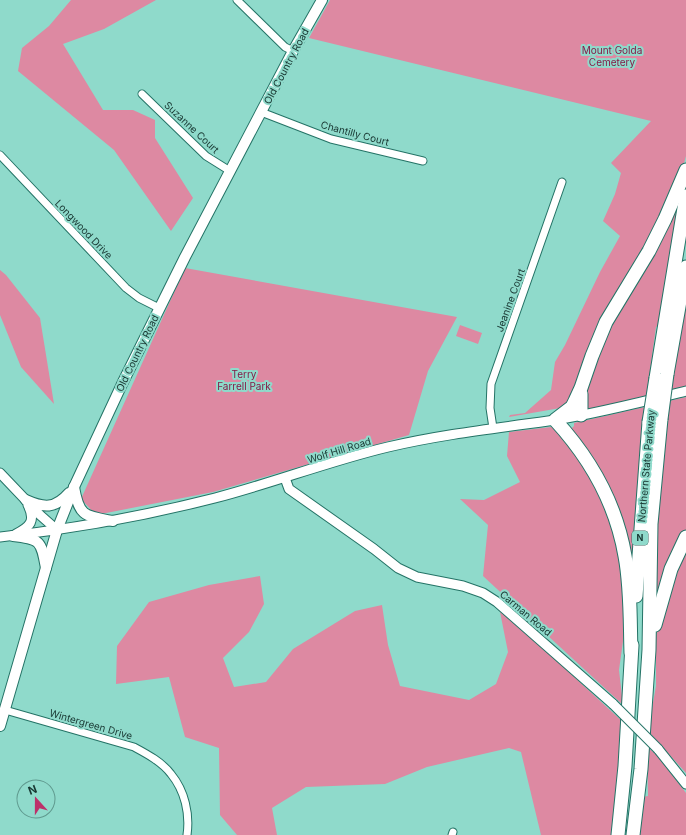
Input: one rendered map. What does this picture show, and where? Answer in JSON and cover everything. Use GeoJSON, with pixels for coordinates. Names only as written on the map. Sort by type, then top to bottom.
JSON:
{"type":"FeatureCollection","features":[{"type":"Feature","properties":{"kind":"highway"},"geometry":{"type":"LineString","coordinates":[[631,653],[626,565],[614,512],[598,478],[574,443],[555,420],[572,407],[581,388],[606,322],[649,250],[665,219],[686,170]]}},
{"type":"Feature","properties":{"kind":"highway","name":"Northern State Parkway"},"geometry":{"type":"LineString","coordinates":[[618,835],[625,766],[631,653],[655,421],[686,196]]}},
{"type":"Feature","properties":{"kind":"highway","name":"Northern State Parkway"},"geometry":{"type":"LineString","coordinates":[[661,376],[686,267]]}},
{"type":"Feature","properties":{"kind":"highway"},"geometry":{"type":"LineString","coordinates":[[581,388],[581,415]]}},
{"type":"Feature","properties":{"kind":"highway","name":"Northern State Parkway"},"geometry":{"type":"LineString","coordinates":[[633,835],[642,769],[649,650],[651,524],[655,421]]}},
{"type":"Feature","properties":{"kind":"highway"},"geometry":{"type":"LineString","coordinates":[[649,650],[657,614],[670,569],[686,537]]}},
{"type":"Feature","properties":{"kind":"main road","name":"Old Country Road"},"geometry":{"type":"LineString","coordinates":[[0,726],[57,530],[74,487],[159,308],[293,51],[322,0]]}},
{"type":"Feature","properties":{"kind":"main road"},"geometry":{"type":"LineString","coordinates":[[26,500],[36,504],[49,506],[60,501],[74,487]]}},
{"type":"Feature","properties":{"kind":"main road"},"geometry":{"type":"LineString","coordinates":[[74,487],[78,504],[84,513],[94,518],[113,521]]}},
{"type":"Feature","properties":{"kind":"main road"},"geometry":{"type":"LineString","coordinates":[[13,536],[30,538],[37,541],[42,549],[46,570]]}},
{"type":"Feature","properties":{"kind":"street"},"geometry":{"type":"LineString","coordinates":[[237,0],[285,47],[293,51]]}},
{"type":"Feature","properties":{"kind":"street","name":"Suzanne Court"},"geometry":{"type":"LineString","coordinates":[[142,94],[206,156],[230,171]]}},
{"type":"Feature","properties":{"kind":"street","name":"Chantilly Court"},"geometry":{"type":"LineString","coordinates":[[261,112],[331,139],[423,161]]}},
{"type":"Feature","properties":{"kind":"street","name":"Longwood Drive"},"geometry":{"type":"LineString","coordinates":[[0,155],[126,288],[139,298],[159,308]]}},
{"type":"Feature","properties":{"kind":"street","name":"Jeanine Court"},"geometry":{"type":"LineString","coordinates":[[493,428],[490,408],[491,384],[562,182]]}},
{"type":"Feature","properties":{"kind":"street","name":"Wolf Hill Road"},"geometry":{"type":"LineString","coordinates":[[0,537],[113,521],[216,498],[388,447],[445,435],[555,420],[686,392]]}},
{"type":"Feature","properties":{"kind":"street"},"geometry":{"type":"LineString","coordinates":[[0,472],[57,530]]}},
{"type":"Feature","properties":{"kind":"street","name":"Carman Road"},"geometry":{"type":"LineString","coordinates":[[285,478],[289,489],[374,549],[398,568],[417,577],[463,586],[483,593],[497,602],[613,704],[658,749],[686,784]]}},
{"type":"Feature","properties":{"kind":"street"},"geometry":{"type":"LineString","coordinates":[[13,536],[23,530],[31,522],[32,515],[26,500]]}},
{"type":"Feature","properties":{"kind":"street","name":"Wintergreen Drive"},"geometry":{"type":"LineString","coordinates":[[5,710],[134,746],[149,755],[172,774],[180,788],[185,801],[187,835]]}},
{"type":"Feature","properties":{"kind":"green space"},"geometry":{"type":"Polygon","coordinates":[[[71,0],[156,0],[104,29],[63,44],[103,110],[133,110],[155,120],[155,138],[193,198],[171,231],[114,150],[18,71],[22,48],[49,26],[71,0]]]}},
{"type":"Feature","properties":{"kind":"green space","name":"Mount Golda Cemetery"},"geometry":{"type":"Polygon","coordinates":[[[330,0],[686,0],[686,156],[683,167],[576,397],[566,407],[509,417],[510,415],[525,413],[551,390],[555,362],[565,345],[600,272],[620,236],[603,221],[615,194],[621,173],[611,163],[651,121],[309,38],[330,0]]]}},
{"type":"Feature","properties":{"kind":"green space"},"geometry":{"type":"Polygon","coordinates":[[[679,200],[659,325],[656,327],[646,400],[587,410],[583,403],[605,329],[679,200]]]}},
{"type":"Feature","properties":{"kind":"green space","name":"Terry Farrell Park"},"geometry":{"type":"Polygon","coordinates":[[[185,268],[457,317],[428,371],[409,435],[213,492],[96,515],[81,499],[185,268]]]}},
{"type":"Feature","properties":{"kind":"green space"},"geometry":{"type":"Polygon","coordinates":[[[0,270],[6,275],[40,318],[54,404],[21,367],[0,315],[0,270]]]}},
{"type":"Feature","properties":{"kind":"green space"},"geometry":{"type":"Polygon","coordinates":[[[686,287],[686,387],[670,391],[686,287]]]}},
{"type":"Feature","properties":{"kind":"green space"},"geometry":{"type":"Polygon","coordinates":[[[460,325],[482,333],[478,344],[456,336],[460,325]]]}},
{"type":"Feature","properties":{"kind":"green space"},"geometry":{"type":"Polygon","coordinates":[[[686,397],[686,531],[655,602],[659,480],[669,401],[686,397]]]}},
{"type":"Feature","properties":{"kind":"green space"},"geometry":{"type":"Polygon","coordinates":[[[645,407],[632,562],[569,426],[572,428],[574,423],[645,407]]]}},
{"type":"Feature","properties":{"kind":"green space"},"geometry":{"type":"Polygon","coordinates":[[[551,427],[558,430],[602,492],[623,557],[625,627],[619,670],[623,705],[483,576],[488,525],[460,499],[484,500],[520,482],[507,456],[509,432],[551,427]]]}},
{"type":"Feature","properties":{"kind":"green space"},"geometry":{"type":"Polygon","coordinates":[[[686,545],[686,773],[648,731],[656,686],[656,636],[662,610],[686,545]]]}},
{"type":"Feature","properties":{"kind":"green space"},"geometry":{"type":"Polygon","coordinates":[[[260,576],[264,604],[249,632],[223,658],[234,687],[266,682],[293,649],[355,611],[382,605],[388,645],[400,686],[469,700],[496,684],[508,652],[500,612],[519,626],[624,723],[612,835],[541,835],[521,752],[509,748],[427,767],[385,784],[306,787],[272,808],[277,835],[237,835],[220,815],[219,748],[185,737],[169,677],[116,684],[117,646],[149,602],[209,585],[260,576]]]}},
{"type":"Feature","properties":{"kind":"green space"},"geometry":{"type":"Polygon","coordinates":[[[647,747],[657,755],[686,793],[686,835],[637,835],[642,797],[648,796],[647,747]]]}}]}
